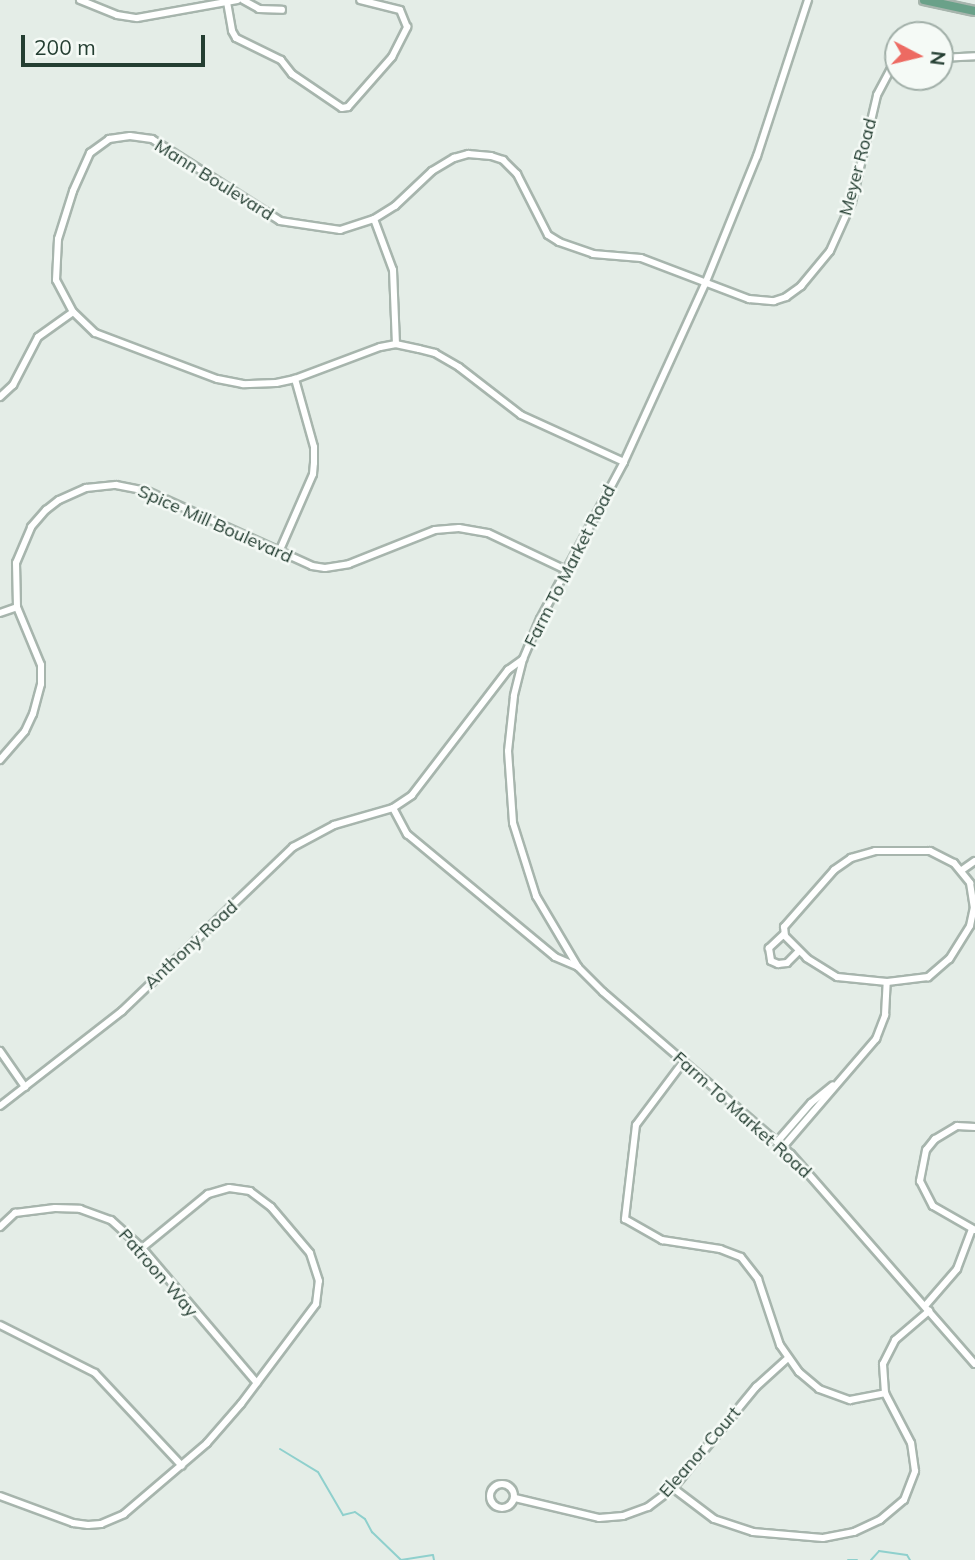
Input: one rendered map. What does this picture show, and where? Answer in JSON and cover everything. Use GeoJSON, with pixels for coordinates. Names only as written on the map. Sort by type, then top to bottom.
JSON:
{"type":"FeatureCollection","features":[{"type":"Feature","properties":{"kind":"main road"},"geometry":{"type":"LineString","coordinates":[[925,0],[975,11]]}},
{"type":"Feature","properties":{"kind":"street"},"geometry":{"type":"LineString","coordinates":[[80,0],[117,15],[137,18],[237,0]]}},
{"type":"Feature","properties":{"kind":"street"},"geometry":{"type":"LineString","coordinates":[[243,0],[259,9],[282,10]]}},
{"type":"Feature","properties":{"kind":"street"},"geometry":{"type":"LineString","coordinates":[[227,2],[232,31],[236,38],[281,60],[292,74],[342,108],[348,107],[392,57],[407,27],[400,10],[360,0]]}},
{"type":"Feature","properties":{"kind":"street","name":"Farm To Market Road"},"geometry":{"type":"LineString","coordinates":[[808,0],[757,156],[705,284],[624,462],[566,570],[523,659],[514,696],[508,751],[513,823],[536,896],[578,967],[603,992],[780,1144],[975,1364]]}},
{"type":"Feature","properties":{"kind":"street"},"geometry":{"type":"LineString","coordinates":[[954,57],[975,56]]}},
{"type":"Feature","properties":{"kind":"street","name":"Meyer Road"},"geometry":{"type":"LineString","coordinates":[[705,284],[749,299],[774,300],[786,297],[819,267],[836,240],[852,202],[877,95],[884,82]]}},
{"type":"Feature","properties":{"kind":"street","name":"Mann Boulevard"},"geometry":{"type":"LineString","coordinates":[[624,462],[521,415],[459,367],[435,353],[396,344],[366,350],[295,379],[276,383],[243,384],[217,379],[95,333],[73,312],[56,280],[58,239],[84,165],[98,146],[109,139],[130,136],[152,139],[280,221],[340,230],[374,219],[445,163],[468,154],[491,156],[503,160],[517,174],[548,235],[559,242],[593,254],[641,258],[705,284]]}},
{"type":"Feature","properties":{"kind":"street"},"geometry":{"type":"LineString","coordinates":[[374,219],[393,271],[396,344]]}},
{"type":"Feature","properties":{"kind":"street"},"geometry":{"type":"LineString","coordinates":[[0,397],[13,385],[38,337],[73,312]]}},
{"type":"Feature","properties":{"kind":"street"},"geometry":{"type":"LineString","coordinates":[[279,552],[313,474],[314,447],[295,379]]}},
{"type":"Feature","properties":{"kind":"street","name":"Spice Mill Boulevard"},"geometry":{"type":"LineString","coordinates":[[0,760],[17,743],[27,726],[41,684],[41,665],[17,607],[16,563],[31,527],[59,500],[86,488],[117,485],[147,491],[312,566],[336,567],[435,530],[459,528],[488,533],[566,570]]}},
{"type":"Feature","properties":{"kind":"street"},"geometry":{"type":"LineString","coordinates":[[0,613],[17,607]]}},
{"type":"Feature","properties":{"kind":"street","name":"Anthony Road"},"geometry":{"type":"LineString","coordinates":[[0,1106],[122,1011],[293,847],[334,825],[393,808],[412,794],[508,670],[523,659]]}},
{"type":"Feature","properties":{"kind":"street"},"geometry":{"type":"LineString","coordinates":[[393,808],[407,834],[555,957],[578,967]]}},
{"type":"Feature","properties":{"kind":"street"},"geometry":{"type":"LineString","coordinates":[[784,934],[799,951],[837,977],[887,982],[928,977],[948,959],[965,936],[974,916],[973,896],[962,870],[930,851],[892,850],[863,854],[834,870],[785,927],[784,934],[769,948],[771,961],[783,965],[799,951]]}},
{"type":"Feature","properties":{"kind":"street"},"geometry":{"type":"LineString","coordinates":[[962,870],[975,861]]}},
{"type":"Feature","properties":{"kind":"street"},"geometry":{"type":"LineString","coordinates":[[780,1144],[876,1039],[885,1015],[887,982]]}},
{"type":"Feature","properties":{"kind":"street"},"geometry":{"type":"LineString","coordinates":[[0,1051],[25,1087]]}},
{"type":"Feature","properties":{"kind":"street"},"geometry":{"type":"LineString","coordinates":[[684,1061],[636,1125],[631,1189],[625,1217],[662,1240],[720,1249],[741,1257],[758,1279],[773,1329],[788,1358],[809,1381],[836,1397],[850,1400],[885,1393]]}},
{"type":"Feature","properties":{"kind":"street"},"geometry":{"type":"LineString","coordinates":[[673,1488],[704,1514],[744,1531],[823,1538],[844,1535],[872,1525],[904,1500],[915,1471],[911,1443],[885,1393],[882,1374],[890,1347],[927,1309],[957,1269],[974,1230],[933,1206],[920,1181],[926,1150],[934,1139],[957,1126],[975,1127]]}},
{"type":"Feature","properties":{"kind":"street"},"geometry":{"type":"LineString","coordinates":[[0,1496],[73,1522],[101,1524],[135,1507],[207,1443],[257,1383],[316,1304],[318,1281],[310,1253],[261,1197],[237,1189],[208,1194],[142,1248]]}},
{"type":"Feature","properties":{"kind":"street","name":"Patroon Way"},"geometry":{"type":"LineString","coordinates":[[0,1227],[8,1217],[29,1209],[80,1209],[111,1220],[142,1248],[257,1383]]}},
{"type":"Feature","properties":{"kind":"street"},"geometry":{"type":"LineString","coordinates":[[0,1325],[94,1373],[182,1466]]}},
{"type":"Feature","properties":{"kind":"street","name":"Eleanor Court"},"geometry":{"type":"LineString","coordinates":[[515,1498],[590,1517],[613,1517],[648,1507],[673,1488],[751,1392],[788,1358]]}},
{"type":"Feature","properties":{"kind":"street","name":"Eleanor Court"},"geometry":{"type":"LineString","coordinates":[[503,1483],[511,1488],[515,1498],[510,1506],[501,1508],[493,1504],[489,1495],[494,1486],[503,1483]]}},
{"type":"Feature","properties":{"kind":"waterway"},"geometry":{"type":"LineString","coordinates":[[280,1449],[318,1472],[343,1515],[355,1512],[365,1519],[372,1532],[401,1560],[433,1555],[434,1560]]}},
{"type":"Feature","properties":{"kind":"waterway"},"geometry":{"type":"LineString","coordinates":[[871,1560],[879,1551],[907,1555],[910,1560]]}},
{"type":"Feature","properties":{"kind":"waterway"},"geometry":{"type":"LineString","coordinates":[[848,1560],[857,1560]]}}]}
